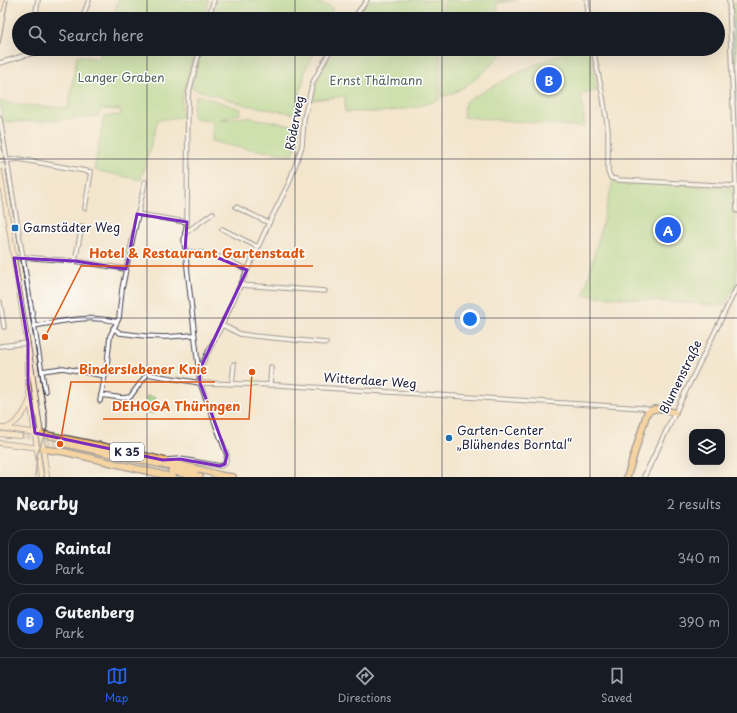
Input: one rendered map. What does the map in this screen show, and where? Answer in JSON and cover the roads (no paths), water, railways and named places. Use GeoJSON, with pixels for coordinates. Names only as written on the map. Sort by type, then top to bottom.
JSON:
{"type":"FeatureCollection","features":[{"type":"Feature","properties":{"kind":"highway"},"geometry":{"type":"LineString","coordinates":[[627,477],[647,413],[650,410],[661,409],[675,414]]}},
{"type":"Feature","properties":{"kind":"highway","name":"K 35"},"geometry":{"type":"LineString","coordinates":[[38,434],[84,442],[220,475]]}},
{"type":"Feature","properties":{"kind":"highway","name":"K 35"},"geometry":{"type":"LineString","coordinates":[[200,477],[62,445],[178,469],[232,477]]}},
{"type":"Feature","properties":{"kind":"highway","name":"K 35"},"geometry":{"type":"LineString","coordinates":[[43,449],[65,452],[173,477]]}},
{"type":"Feature","properties":{"kind":"main road"},"geometry":{"type":"LineString","coordinates":[[0,9],[2,0]]}},
{"type":"Feature","properties":{"kind":"main road"},"geometry":{"type":"LineString","coordinates":[[0,172],[28,343],[41,477]]}},
{"type":"Feature","properties":{"kind":"main road"},"geometry":{"type":"LineString","coordinates":[[28,343],[28,377],[31,399],[38,434],[43,449],[47,477]]}},
{"type":"Feature","properties":{"kind":"main road"},"geometry":{"type":"LineString","coordinates":[[2,429],[14,424],[20,418],[31,399]]}},
{"type":"Feature","properties":{"kind":"main road","name":"K 35"},"geometry":{"type":"LineString","coordinates":[[2,429],[38,434]]}},
{"type":"Feature","properties":{"kind":"main road"},"geometry":{"type":"LineString","coordinates":[[0,435],[20,438]]}},
{"type":"Feature","properties":{"kind":"main road","name":"K 35"},"geometry":{"type":"LineString","coordinates":[[0,443],[43,449]]}},
{"type":"Feature","properties":{"kind":"street"},"geometry":{"type":"LineString","coordinates":[[36,12],[38,0]]}},
{"type":"Feature","properties":{"kind":"street"},"geometry":{"type":"LineString","coordinates":[[85,12],[89,0]]}},
{"type":"Feature","properties":{"kind":"street"},"geometry":{"type":"LineString","coordinates":[[210,12],[214,0]]}},
{"type":"Feature","properties":{"kind":"street"},"geometry":{"type":"LineString","coordinates":[[358,12],[367,0]]}},
{"type":"Feature","properties":{"kind":"street"},"geometry":{"type":"LineString","coordinates":[[587,0],[588,12]]}},
{"type":"Feature","properties":{"kind":"street"},"geometry":{"type":"LineString","coordinates":[[729,0],[736,150],[737,211]]}},
{"type":"Feature","properties":{"kind":"street"},"geometry":{"type":"LineString","coordinates":[[0,63],[24,56]]}},
{"type":"Feature","properties":{"kind":"street"},"geometry":{"type":"LineString","coordinates":[[163,460],[180,459],[220,466],[225,464],[227,460],[225,450],[200,383],[184,240],[186,222],[188,96],[198,56]]}},
{"type":"Feature","properties":{"kind":"street","name":"Röderweg"},"geometry":{"type":"LineString","coordinates":[[199,371],[248,270],[268,223],[289,183],[302,146],[304,118],[313,82],[327,56]]}},
{"type":"Feature","properties":{"kind":"street"},"geometry":{"type":"LineString","coordinates":[[594,56],[608,130],[608,172],[611,178],[736,186]]}},
{"type":"Feature","properties":{"kind":"street"},"geometry":{"type":"LineString","coordinates":[[0,119],[45,391]]}},
{"type":"Feature","properties":{"kind":"street"},"geometry":{"type":"LineString","coordinates":[[0,161],[19,159],[91,172],[85,208]]}},
{"type":"Feature","properties":{"kind":"street"},"geometry":{"type":"LineString","coordinates":[[100,401],[110,336],[119,318],[122,289],[144,182]]}},
{"type":"Feature","properties":{"kind":"street"},"geometry":{"type":"LineString","coordinates":[[236,207],[268,223]]}},
{"type":"Feature","properties":{"kind":"street"},"geometry":{"type":"LineString","coordinates":[[185,233],[213,213]]}},
{"type":"Feature","properties":{"kind":"street"},"geometry":{"type":"LineString","coordinates":[[137,214],[186,222]]}},
{"type":"Feature","properties":{"kind":"street"},"geometry":{"type":"LineString","coordinates":[[75,261],[82,226]]}},
{"type":"Feature","properties":{"kind":"street"},"geometry":{"type":"LineString","coordinates":[[222,229],[258,246]]}},
{"type":"Feature","properties":{"kind":"street"},"geometry":{"type":"LineString","coordinates":[[185,251],[209,254],[226,259],[248,270]]}},
{"type":"Feature","properties":{"kind":"street"},"geometry":{"type":"LineString","coordinates":[[14,258],[23,257],[75,261],[126,269]]}},
{"type":"Feature","properties":{"kind":"street"},"geometry":{"type":"LineString","coordinates":[[241,285],[326,291]]}},
{"type":"Feature","properties":{"kind":"street","name":"Blumenstraße"},"geometry":{"type":"LineString","coordinates":[[644,477],[737,287]]}},
{"type":"Feature","properties":{"kind":"street"},"geometry":{"type":"LineString","coordinates":[[0,304],[4,327]]}},
{"type":"Feature","properties":{"kind":"street"},"geometry":{"type":"LineString","coordinates":[[34,326],[83,318],[117,322]]}},
{"type":"Feature","properties":{"kind":"street"},"geometry":{"type":"LineString","coordinates":[[222,325],[240,334],[326,343]]}},
{"type":"Feature","properties":{"kind":"street"},"geometry":{"type":"LineString","coordinates":[[113,328],[120,333],[144,336],[167,337],[194,335]]}},
{"type":"Feature","properties":{"kind":"street"},"geometry":{"type":"LineString","coordinates":[[0,346],[28,343]]}},
{"type":"Feature","properties":{"kind":"street"},"geometry":{"type":"LineString","coordinates":[[232,384],[234,364]]}},
{"type":"Feature","properties":{"kind":"street"},"geometry":{"type":"LineString","coordinates":[[270,385],[271,367]]}},
{"type":"Feature","properties":{"kind":"street"},"geometry":{"type":"LineString","coordinates":[[42,371],[63,368],[104,376]]}},
{"type":"Feature","properties":{"kind":"street","name":"Witterdaer Weg"},"geometry":{"type":"LineString","coordinates":[[101,394],[122,398],[130,397],[147,374],[200,383],[270,385],[643,408],[650,410]]}},
{"type":"Feature","properties":{"kind":"waterway"},"geometry":{"type":"LineString","coordinates":[[732,20],[737,146]]}},
{"type":"Feature","properties":{"kind":"tunnel"},"geometry":{"type":"LineString","coordinates":[[20,436],[62,443]]}},
{"type":"Feature","properties":{"kind":"tunnel"},"geometry":{"type":"LineString","coordinates":[[40,443],[62,446]]}},
{"type":"Feature","properties":{"kind":"tram line"},"geometry":{"type":"LineString","coordinates":[[0,44],[8,0]]}},
{"type":"Feature","properties":{"kind":"tram line"},"geometry":{"type":"LineString","coordinates":[[0,134],[47,416],[47,428],[37,455],[35,477]]}},
{"type":"Feature","properties":{"kind":"place","name":"Gutenberg"},"geometry":{"type":"Point","coordinates":[549,80]}},
{"type":"Feature","properties":{"kind":"place","name":"Gamstädter Weg"},"geometry":{"type":"Point","coordinates":[15,228]}},
{"type":"Feature","properties":{"kind":"place","name":"Raintal"},"geometry":{"type":"Point","coordinates":[668,230]}},
{"type":"Feature","properties":{"kind":"place","name":"Hotel & Restaurant Gartenstadt"},"geometry":{"type":"Point","coordinates":[45,337]}},
{"type":"Feature","properties":{"kind":"place","name":"DEHOGA Thüringen"},"geometry":{"type":"Point","coordinates":[252,372]}},
{"type":"Feature","properties":{"kind":"place","name":"Garten-Center „Blühendes Borntal“"},"geometry":{"type":"Point","coordinates":[449,438]}},
{"type":"Feature","properties":{"kind":"place","name":"Binderslebener Knie"},"geometry":{"type":"Point","coordinates":[60,444]}},
{"type":"Feature","properties":{"kind":"park label","name":"Langer Graben"},"geometry":{"type":"Point","coordinates":[121,78]}},
{"type":"Feature","properties":{"kind":"park label","name":"Ernst Thälmann"},"geometry":{"type":"Point","coordinates":[376,81]}}]}
